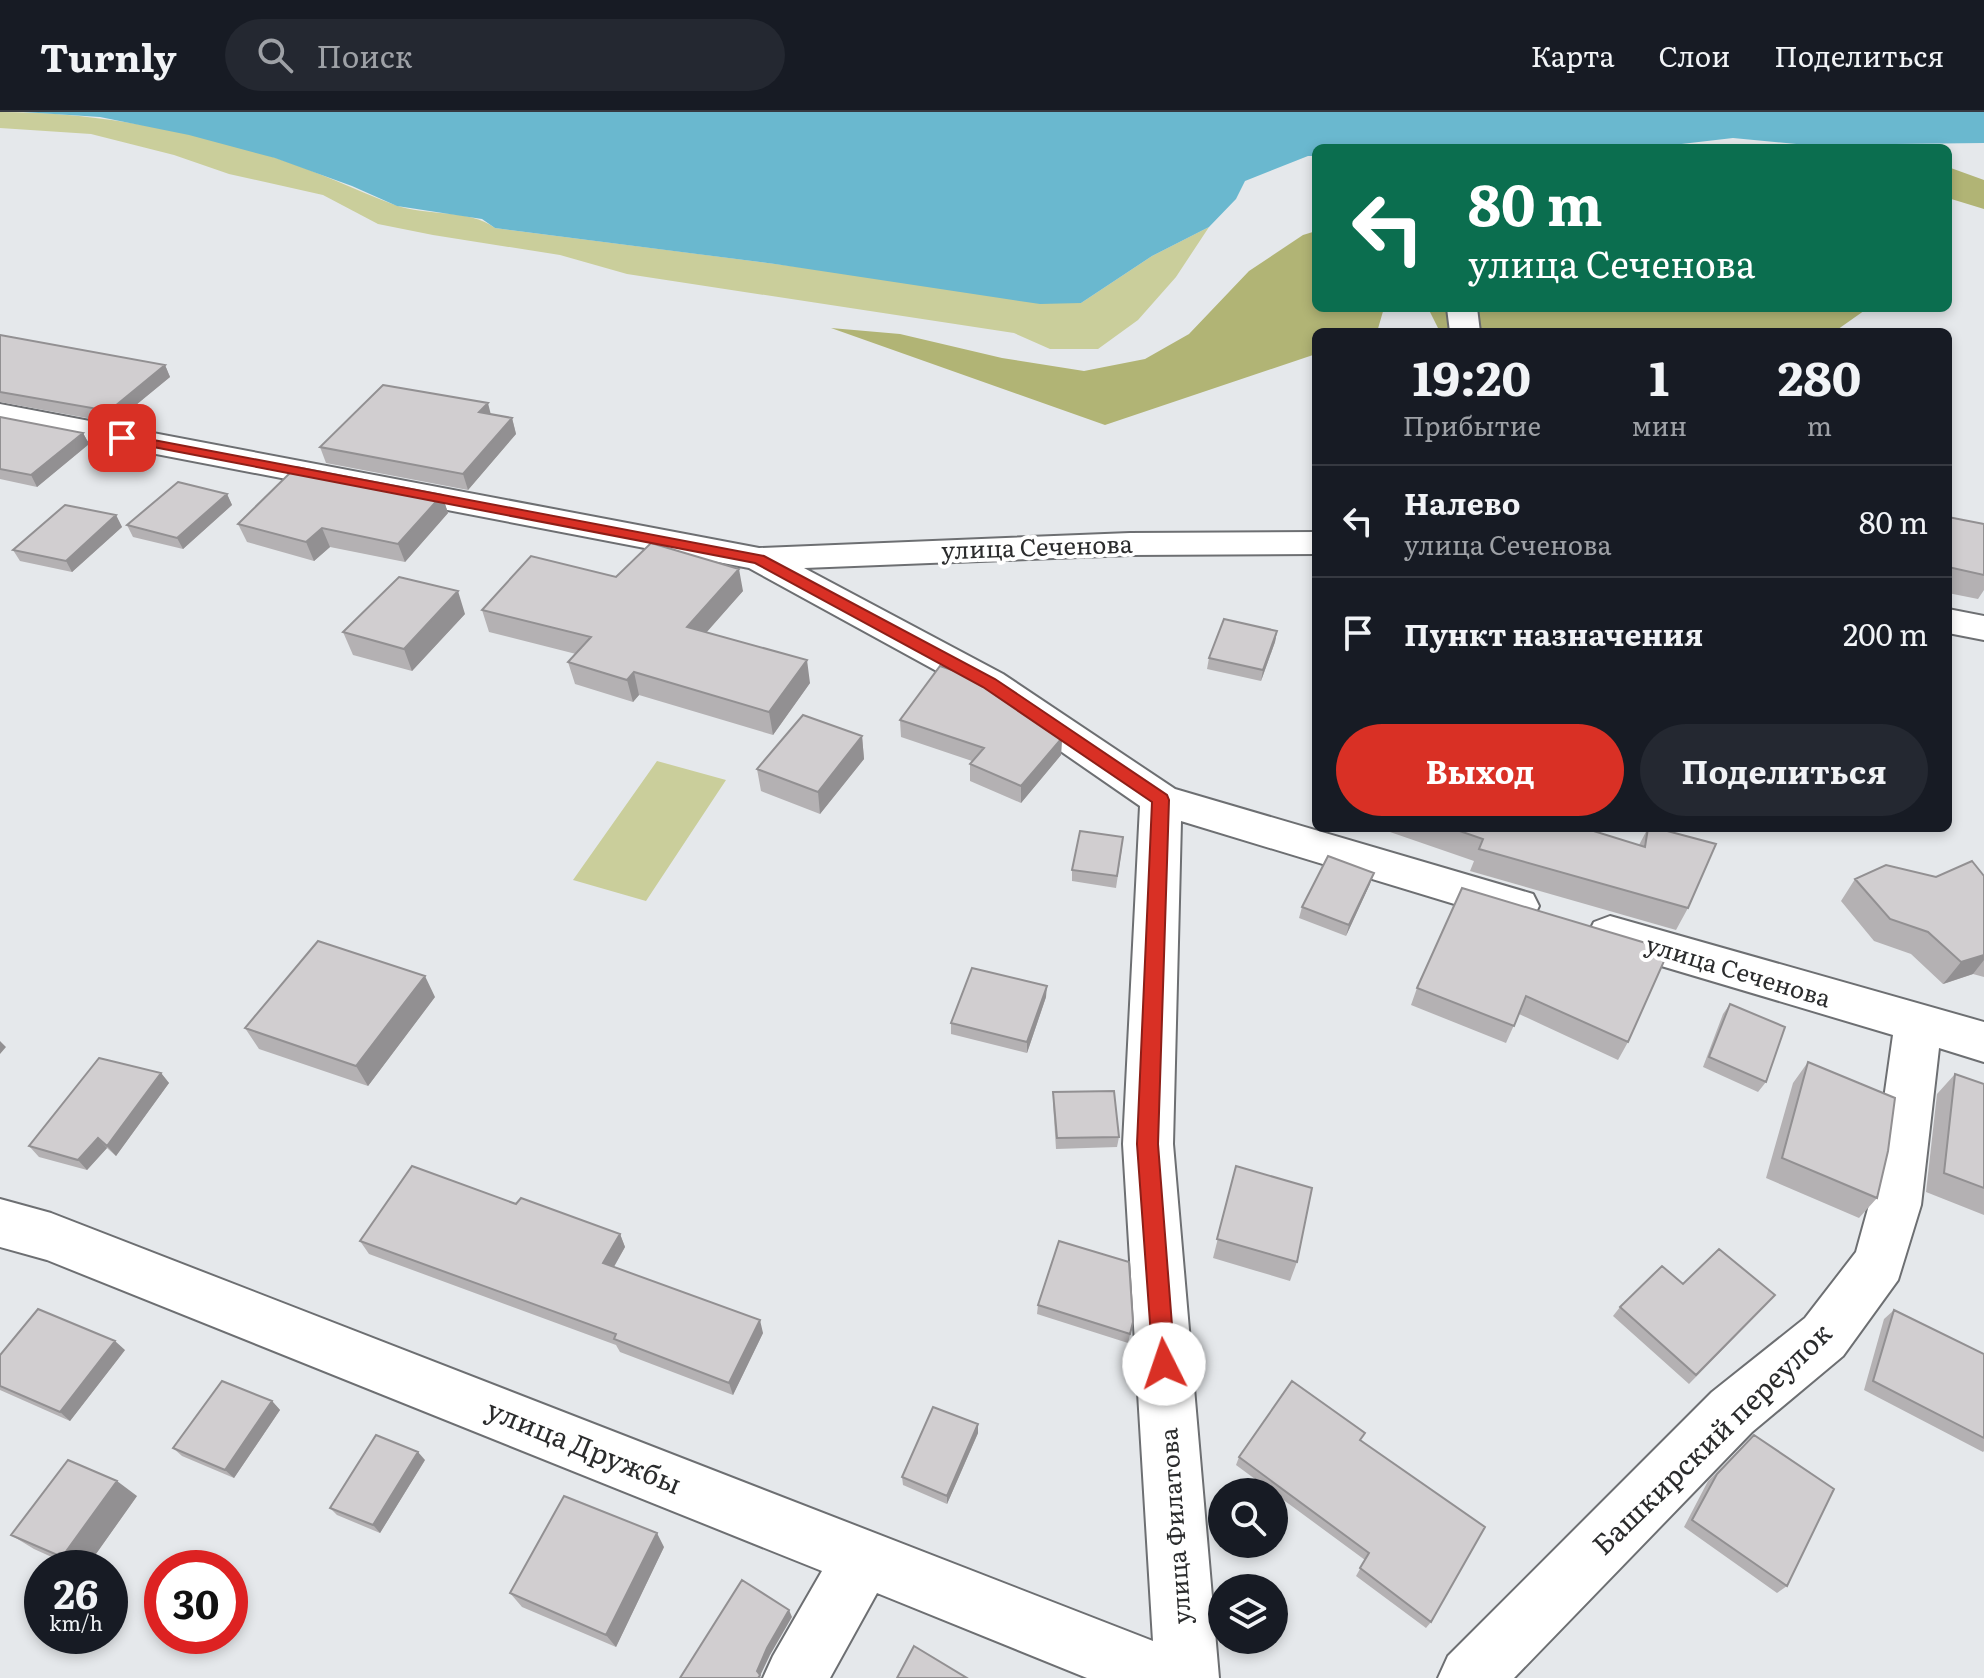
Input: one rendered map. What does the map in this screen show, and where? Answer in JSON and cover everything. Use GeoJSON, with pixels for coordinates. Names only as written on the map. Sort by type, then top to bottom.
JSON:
{"type":"FeatureCollection","features":[{"type":"Feature","properties":{"kind":"street","name":"улица Сеченова"},"geometry":{"type":"LineString","coordinates":[[0,414],[759,559],[1130,544],[1312,543]]}},
{"type":"Feature","properties":{"kind":"street","name":"улица Сеченова"},"geometry":{"type":"LineString","coordinates":[[759,559],[989,683],[1161,800],[1984,1042]]}},
{"type":"Feature","properties":{"kind":"street"},"geometry":{"type":"LineString","coordinates":[[1952,622],[1984,628]]}},
{"type":"Feature","properties":{"kind":"street","name":"улица Филатова"},"geometry":{"type":"LineString","coordinates":[[1161,800],[1148,1144],[1187,1678]]}},
{"type":"Feature","properties":{"kind":"street","name":"Башкирский переулок"},"geometry":{"type":"LineString","coordinates":[[1470,1678],[1732,1412],[1824,1337],[1879,1263],[1895,1205],[1918,1025]]}},
{"type":"Feature","properties":{"kind":"street","name":"улица Дружбы"},"geometry":{"type":"LineString","coordinates":[[0,1223],[51,1237],[1166,1678]]}},
{"type":"Feature","properties":{"kind":"street"},"geometry":{"type":"LineString","coordinates":[[795,1678],[863,1558]]}},
{"type":"Feature","properties":{"kind":"green space"},"geometry":{"type":"Polygon","coordinates":[[[0,112],[105,119],[209,139],[291,163],[407,209],[460,215],[495,228],[1081,303],[1152,256],[1209,227],[1176,277],[1138,320],[1098,349],[1050,349],[1014,333],[627,274],[560,255],[378,224],[323,195],[229,174],[174,155],[91,134],[0,128],[0,112]]]}},
{"type":"Feature","properties":{"kind":"green space"},"geometry":{"type":"Polygon","coordinates":[[[1952,168],[1984,180],[1984,209],[1952,199],[1952,168]]]}},
{"type":"Feature","properties":{"kind":"green space"},"geometry":{"type":"Polygon","coordinates":[[[1312,232],[1312,312],[1383,312],[1378,328],[1312,328],[1312,355],[1105,425],[831,328],[900,334],[1002,358],[1084,371],[1145,359],[1189,334],[1249,271],[1312,232]]]}},
{"type":"Feature","properties":{"kind":"green space"},"geometry":{"type":"Polygon","coordinates":[[[1430,312],[1862,312],[1840,328],[1438,328],[1430,312]]]}},
{"type":"Feature","properties":{"kind":"green space"},"geometry":{"type":"Polygon","coordinates":[[[657,761],[726,780],[646,901],[573,880],[657,761]]]}},
{"type":"Feature","properties":{"kind":"water"},"geometry":{"type":"Polygon","coordinates":[[[23,112],[1984,112],[1984,143],[1796,144],[1733,138],[1681,144],[1312,144],[1312,156],[1245,181],[1236,199],[1209,227],[1152,256],[1081,303],[1040,304],[775,264],[495,228],[482,219],[397,206],[275,158],[189,135],[100,117],[23,112]]]}},
{"type":"Feature","properties":{"kind":"building"},"geometry":{"type":"Polygon","coordinates":[[[0,335],[165,365],[109,411],[0,392],[0,335]]]}},
{"type":"Feature","properties":{"kind":"building"},"geometry":{"type":"Polygon","coordinates":[[[383,385],[488,403],[479,412],[512,418],[463,474],[320,447],[383,385]]]}},
{"type":"Feature","properties":{"kind":"building"},"geometry":{"type":"Polygon","coordinates":[[[0,417],[83,433],[31,475],[0,469],[0,417]]]}},
{"type":"Feature","properties":{"kind":"building"},"geometry":{"type":"Polygon","coordinates":[[[296,467],[442,495],[398,544],[322,528],[306,542],[238,524],[296,467]]]}},
{"type":"Feature","properties":{"kind":"building"},"geometry":{"type":"Polygon","coordinates":[[[178,482],[227,494],[177,538],[127,525],[178,482]]]}},
{"type":"Feature","properties":{"kind":"building"},"geometry":{"type":"Polygon","coordinates":[[[65,505],[116,515],[66,561],[13,550],[65,505]]]}},
{"type":"Feature","properties":{"kind":"building"},"geometry":{"type":"Polygon","coordinates":[[[1952,518],[1984,524],[1984,575],[1952,568],[1952,518]]]}},
{"type":"Feature","properties":{"kind":"building"},"geometry":{"type":"Polygon","coordinates":[[[651,543],[739,569],[687,627],[807,660],[769,712],[634,672],[627,680],[568,662],[591,637],[482,610],[531,556],[616,577],[651,543]]]}},
{"type":"Feature","properties":{"kind":"building"},"geometry":{"type":"Polygon","coordinates":[[[399,577],[458,591],[404,649],[343,632],[399,577]]]}},
{"type":"Feature","properties":{"kind":"building"},"geometry":{"type":"Polygon","coordinates":[[[1224,619],[1277,631],[1263,670],[1209,658],[1224,619]]]}},
{"type":"Feature","properties":{"kind":"building"},"geometry":{"type":"Polygon","coordinates":[[[940,666],[973,677],[1062,738],[1021,786],[970,764],[984,748],[900,720],[940,666]]]}},
{"type":"Feature","properties":{"kind":"building"},"geometry":{"type":"Polygon","coordinates":[[[803,715],[862,736],[818,792],[757,769],[803,715]]]}},
{"type":"Feature","properties":{"kind":"building"},"geometry":{"type":"Polygon","coordinates":[[[1080,831],[1123,837],[1117,876],[1072,870],[1080,831]]]}},
{"type":"Feature","properties":{"kind":"building"},"geometry":{"type":"Polygon","coordinates":[[[1463,832],[1597,832],[1645,847],[1647,832],[1671,832],[1716,844],[1688,908],[1479,849],[1483,839],[1463,832]]]}},
{"type":"Feature","properties":{"kind":"building"},"geometry":{"type":"Polygon","coordinates":[[[1328,856],[1374,873],[1349,925],[1302,907],[1328,856]]]}},
{"type":"Feature","properties":{"kind":"building"},"geometry":{"type":"Polygon","coordinates":[[[1972,861],[1984,876],[1984,955],[1961,962],[1928,932],[1890,919],[1855,879],[1886,865],[1936,877],[1972,861]]]}},
{"type":"Feature","properties":{"kind":"building"},"geometry":{"type":"Polygon","coordinates":[[[1462,888],[1669,950],[1628,1042],[1526,996],[1514,1026],[1417,988],[1462,888]]]}},
{"type":"Feature","properties":{"kind":"building"},"geometry":{"type":"Polygon","coordinates":[[[318,941],[425,976],[356,1066],[245,1028],[318,941]]]}},
{"type":"Feature","properties":{"kind":"building"},"geometry":{"type":"Polygon","coordinates":[[[972,968],[1047,986],[1027,1042],[951,1023],[972,968]]]}},
{"type":"Feature","properties":{"kind":"building"},"geometry":{"type":"Polygon","coordinates":[[[1730,1004],[1785,1027],[1766,1082],[1709,1057],[1730,1004]]]}},
{"type":"Feature","properties":{"kind":"building"},"geometry":{"type":"Polygon","coordinates":[[[99,1058],[161,1073],[107,1146],[98,1138],[78,1160],[29,1146],[99,1058]]]}},
{"type":"Feature","properties":{"kind":"building"},"geometry":{"type":"Polygon","coordinates":[[[1808,1062],[1895,1098],[1888,1151],[1877,1198],[1782,1158],[1808,1062]]]}},
{"type":"Feature","properties":{"kind":"building"},"geometry":{"type":"Polygon","coordinates":[[[1955,1074],[1984,1084],[1984,1188],[1944,1173],[1955,1074]]]}},
{"type":"Feature","properties":{"kind":"building"},"geometry":{"type":"Polygon","coordinates":[[[1114,1091],[1119,1137],[1057,1138],[1053,1092],[1114,1091]]]}},
{"type":"Feature","properties":{"kind":"building"},"geometry":{"type":"Polygon","coordinates":[[[412,1166],[516,1204],[521,1198],[620,1234],[603,1263],[760,1320],[729,1383],[614,1339],[616,1334],[360,1241],[412,1166]]]}},
{"type":"Feature","properties":{"kind":"building"},"geometry":{"type":"Polygon","coordinates":[[[1236,1166],[1312,1188],[1297,1262],[1217,1239],[1236,1166]]]}},
{"type":"Feature","properties":{"kind":"building"},"geometry":{"type":"Polygon","coordinates":[[[1059,1241],[1129,1262],[1133,1322],[1130,1334],[1038,1305],[1059,1241]]]}},
{"type":"Feature","properties":{"kind":"building"},"geometry":{"type":"Polygon","coordinates":[[[1719,1249],[1775,1295],[1696,1375],[1620,1307],[1662,1266],[1683,1284],[1719,1249]]]}},
{"type":"Feature","properties":{"kind":"building"},"geometry":{"type":"Polygon","coordinates":[[[38,1309],[115,1341],[60,1412],[0,1386],[0,1355],[38,1309]]]}},
{"type":"Feature","properties":{"kind":"building"},"geometry":{"type":"Polygon","coordinates":[[[1894,1310],[1984,1354],[1984,1438],[1873,1381],[1894,1310]]]}},
{"type":"Feature","properties":{"kind":"building"},"geometry":{"type":"Polygon","coordinates":[[[222,1381],[272,1401],[225,1470],[173,1448],[222,1381]]]}},
{"type":"Feature","properties":{"kind":"building"},"geometry":{"type":"Polygon","coordinates":[[[1292,1381],[1365,1433],[1360,1440],[1485,1527],[1431,1622],[1360,1568],[1369,1553],[1288,1493],[1288,1478],[1267,1478],[1239,1457],[1292,1381]]]}},
{"type":"Feature","properties":{"kind":"building"},"geometry":{"type":"Polygon","coordinates":[[[933,1407],[978,1424],[947,1496],[902,1477],[933,1407]]]}},
{"type":"Feature","properties":{"kind":"building"},"geometry":{"type":"Polygon","coordinates":[[[376,1435],[418,1452],[373,1525],[330,1508],[376,1435]]]}},
{"type":"Feature","properties":{"kind":"building"},"geometry":{"type":"Polygon","coordinates":[[[1754,1435],[1834,1489],[1787,1586],[1692,1520],[1717,1474],[1754,1435]]]}},
{"type":"Feature","properties":{"kind":"building"},"geometry":{"type":"Polygon","coordinates":[[[68,1460],[117,1481],[67,1550],[46,1550],[11,1535],[68,1460]]]}},
{"type":"Feature","properties":{"kind":"building"},"geometry":{"type":"Polygon","coordinates":[[[564,1496],[657,1533],[606,1635],[510,1593],[564,1496]]]}},
{"type":"Feature","properties":{"kind":"building"},"geometry":{"type":"Polygon","coordinates":[[[742,1580],[789,1610],[767,1648],[757,1671],[760,1675],[758,1678],[680,1678],[742,1580]]]}},
{"type":"Feature","properties":{"kind":"building"},"geometry":{"type":"Polygon","coordinates":[[[914,1646],[967,1678],[897,1678],[914,1646]]]}},
{"type":"Feature","properties":{"kind":"route"},"geometry":{"type":"LineString","coordinates":[[122,438],[759,559],[989,683],[1161,800],[1148,1144],[1164,1364]]}}]}
